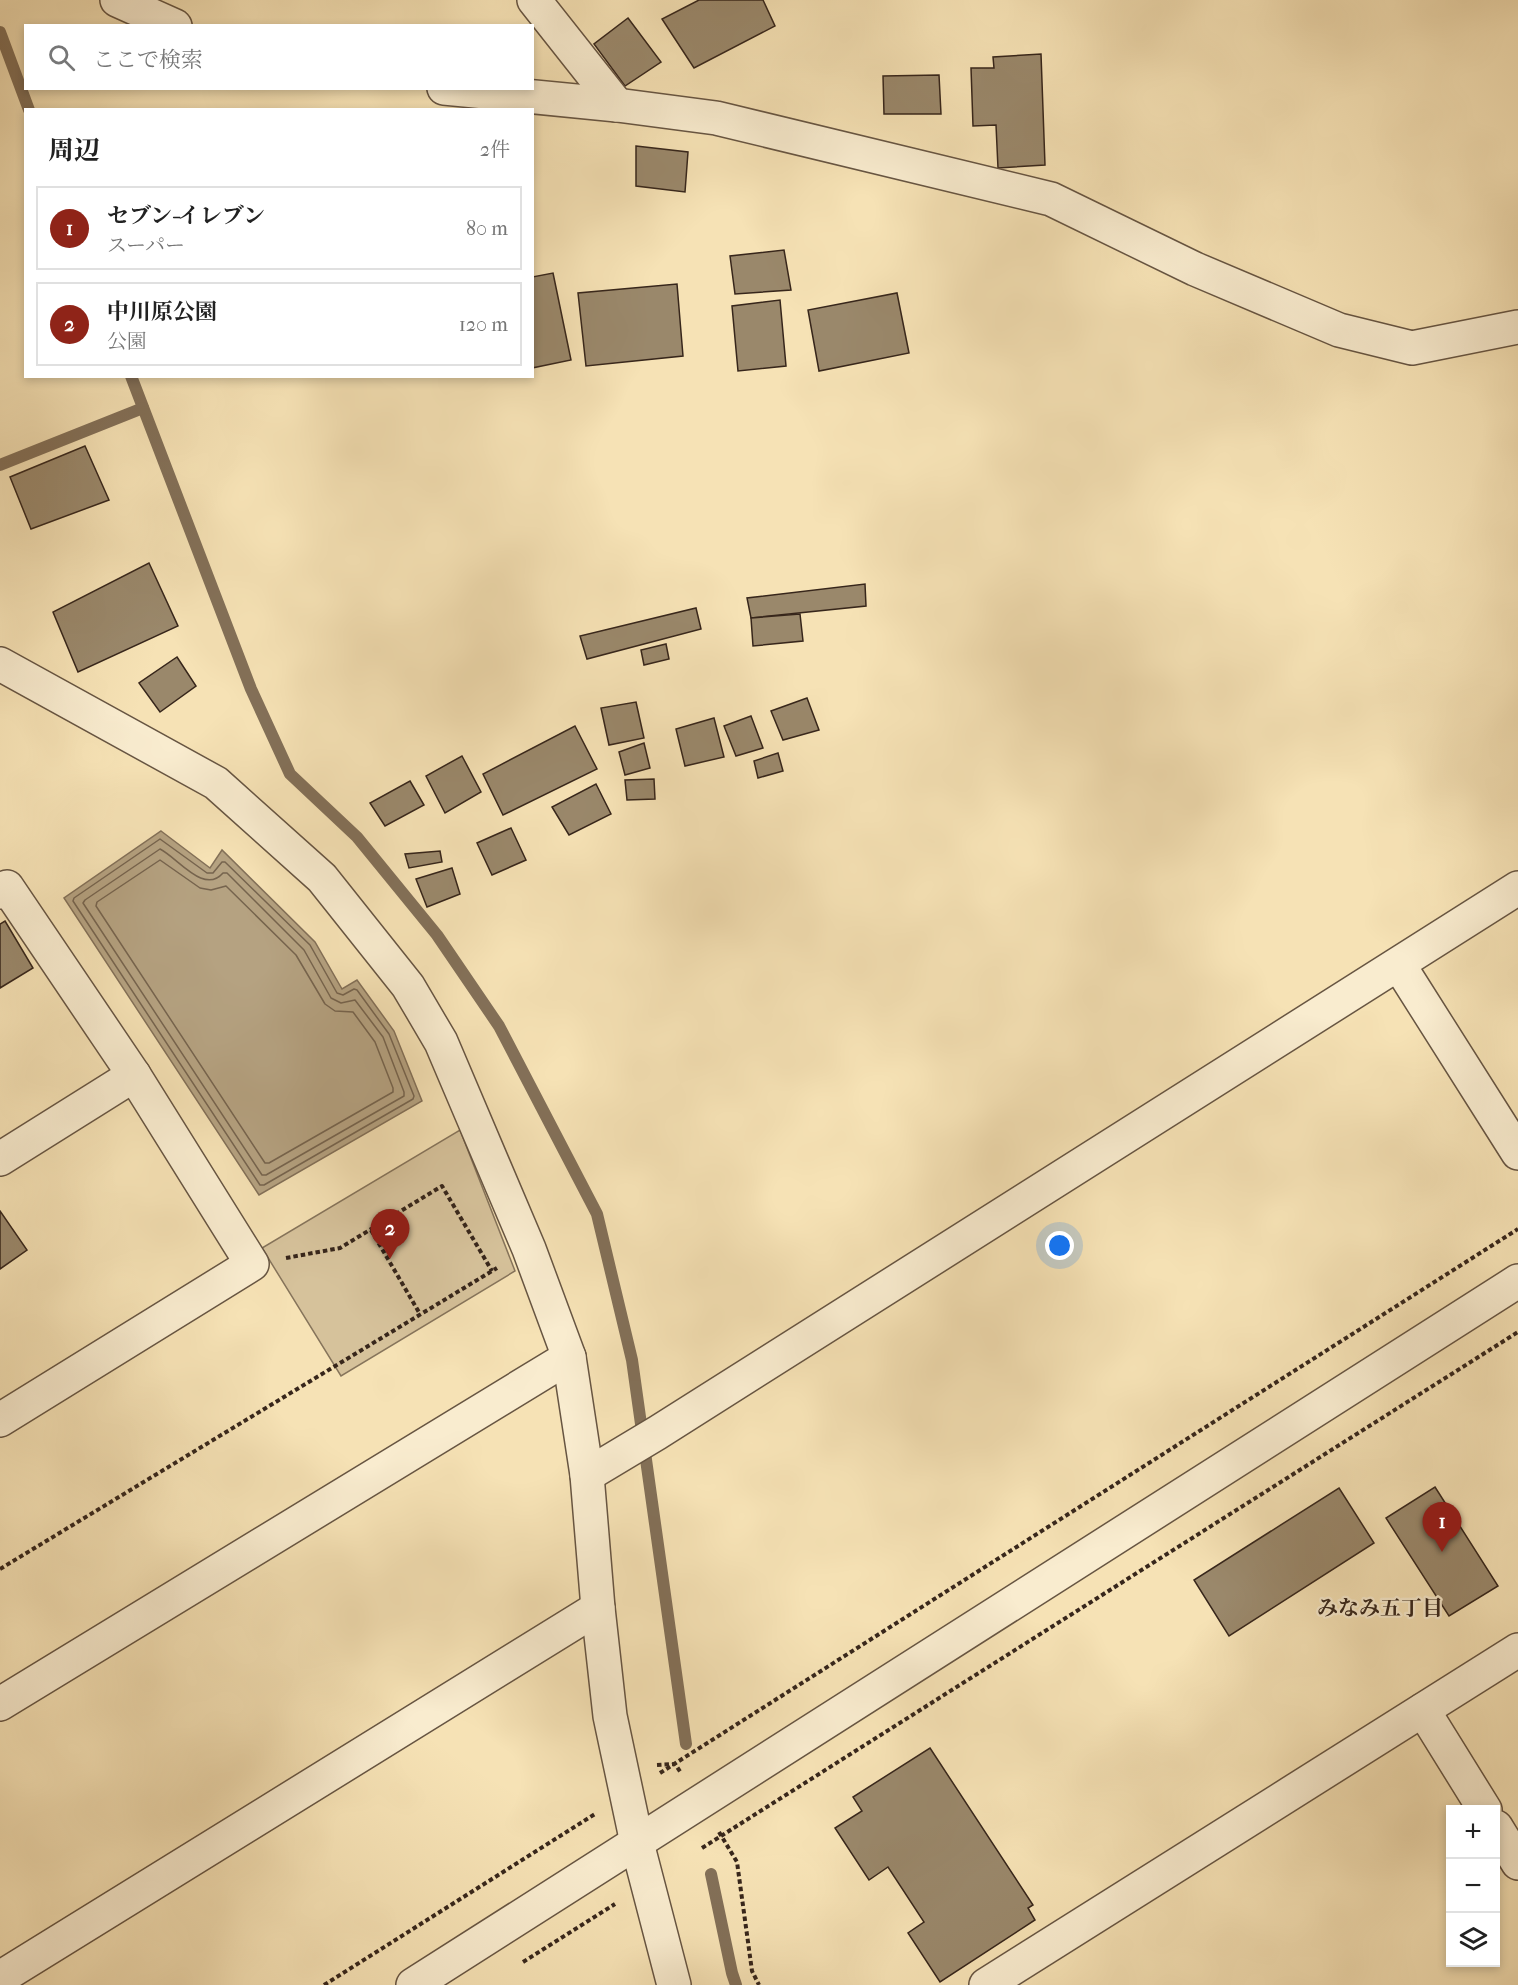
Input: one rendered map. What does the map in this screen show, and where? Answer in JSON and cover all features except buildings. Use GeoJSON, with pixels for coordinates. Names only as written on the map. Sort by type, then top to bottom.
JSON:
{"type":"FeatureCollection","features":[{"type":"Feature","properties":{"kind":"street"},"geometry":{"type":"LineString","coordinates":[[117,0],[171,24]]}},
{"type":"Feature","properties":{"kind":"street"},"geometry":{"type":"LineString","coordinates":[[534,0],[617,105]]}},
{"type":"Feature","properties":{"kind":"street"},"geometry":{"type":"LineString","coordinates":[[464,90],[617,105],[716,118],[1051,199],[1195,269],[1339,330],[1412,348],[1518,327]]}},
{"type":"Feature","properties":{"kind":"street"},"geometry":{"type":"LineString","coordinates":[[0,664],[216,783],[322,878],[408,986],[441,1042],[529,1249],[569,1357],[587,1475],[609,1716],[637,1843],[674,1985]]}},
{"type":"Feature","properties":{"kind":"street"},"geometry":{"type":"LineString","coordinates":[[0,892],[7,887],[134,1075],[252,1263],[0,1420]]}},
{"type":"Feature","properties":{"kind":"street"},"geometry":{"type":"LineString","coordinates":[[587,1475],[657,1434],[1518,888]]}},
{"type":"Feature","properties":{"kind":"street"},"geometry":{"type":"LineString","coordinates":[[1399,965],[1518,1153]]}},
{"type":"Feature","properties":{"kind":"street"},"geometry":{"type":"LineString","coordinates":[[0,1159],[134,1075]]}},
{"type":"Feature","properties":{"kind":"street"},"geometry":{"type":"LineString","coordinates":[[413,1985],[1518,1281]]}},
{"type":"Feature","properties":{"kind":"street"},"geometry":{"type":"LineString","coordinates":[[0,1704],[569,1357]]}},
{"type":"Feature","properties":{"kind":"street"},"geometry":{"type":"LineString","coordinates":[[0,1978],[598,1608]]}},
{"type":"Feature","properties":{"kind":"street"},"geometry":{"type":"LineString","coordinates":[[986,1985],[1518,1650]]}},
{"type":"Feature","properties":{"kind":"street"},"geometry":{"type":"LineString","coordinates":[[1423,1710],[1482,1805]]}},
{"type":"Feature","properties":{"kind":"street"},"geometry":{"type":"LineString","coordinates":[[1500,1834],[1518,1863]]}},
{"type":"Feature","properties":{"kind":"path"},"geometry":{"type":"LineString","coordinates":[[252,1263],[340,1248],[442,1186],[492,1271]]}},
{"type":"Feature","properties":{"kind":"path"},"geometry":{"type":"LineString","coordinates":[[324,1985],[1518,1229]]}},
{"type":"Feature","properties":{"kind":"path"},"geometry":{"type":"LineString","coordinates":[[371,1230],[420,1314]]}},
{"type":"Feature","properties":{"kind":"path"},"geometry":{"type":"LineString","coordinates":[[0,1569],[529,1249]]}},
{"type":"Feature","properties":{"kind":"path"},"geometry":{"type":"LineString","coordinates":[[694,1853],[1518,1332]]}},
{"type":"Feature","properties":{"kind":"path"},"geometry":{"type":"LineString","coordinates":[[650,1766],[675,1764]]}},
{"type":"Feature","properties":{"kind":"path"},"geometry":{"type":"LineString","coordinates":[[675,1764],[737,1862],[752,1971],[759,1985]]}},
{"type":"Feature","properties":{"kind":"path"},"geometry":{"type":"LineString","coordinates":[[517,1966],[647,1883]]}},
{"type":"Feature","properties":{"kind":"shaded area"},"geometry":{"type":"Polygon","coordinates":[[[460,1130],[515,1271],[341,1376],[262,1248],[460,1130]]]}},
{"type":"Feature","properties":{"kind":"water"},"geometry":{"type":"Polygon","coordinates":[[[161,831],[210,868],[222,850],[315,942],[342,989],[357,980],[394,1031],[422,1101],[259,1195],[64,898],[161,831]]]}},
{"type":"Feature","properties":{"kind":"waterway"},"geometry":{"type":"LineString","coordinates":[[0,32],[28,108]]}},
{"type":"Feature","properties":{"kind":"waterway"},"geometry":{"type":"LineString","coordinates":[[132,378],[251,689],[290,774],[357,837],[437,935],[499,1026],[597,1214],[632,1360],[686,1744]]}},
{"type":"Feature","properties":{"kind":"waterway"},"geometry":{"type":"LineString","coordinates":[[0,465],[143,408]]}},
{"type":"Feature","properties":{"kind":"waterway"},"geometry":{"type":"LineString","coordinates":[[711,1874],[736,1985]]}},
{"type":"Feature","properties":{"kind":"place","name":"中川原公園"},"geometry":{"type":"Point","coordinates":[390,1259]}},
{"type":"Feature","properties":{"kind":"place","name":"セブン-イレブン"},"geometry":{"type":"Point","coordinates":[1442,1552]}},
{"type":"Feature","properties":{"kind":"district","name":"みなみ五丁目"},"geometry":{"type":"Point","coordinates":[1380,1608]}}]}
